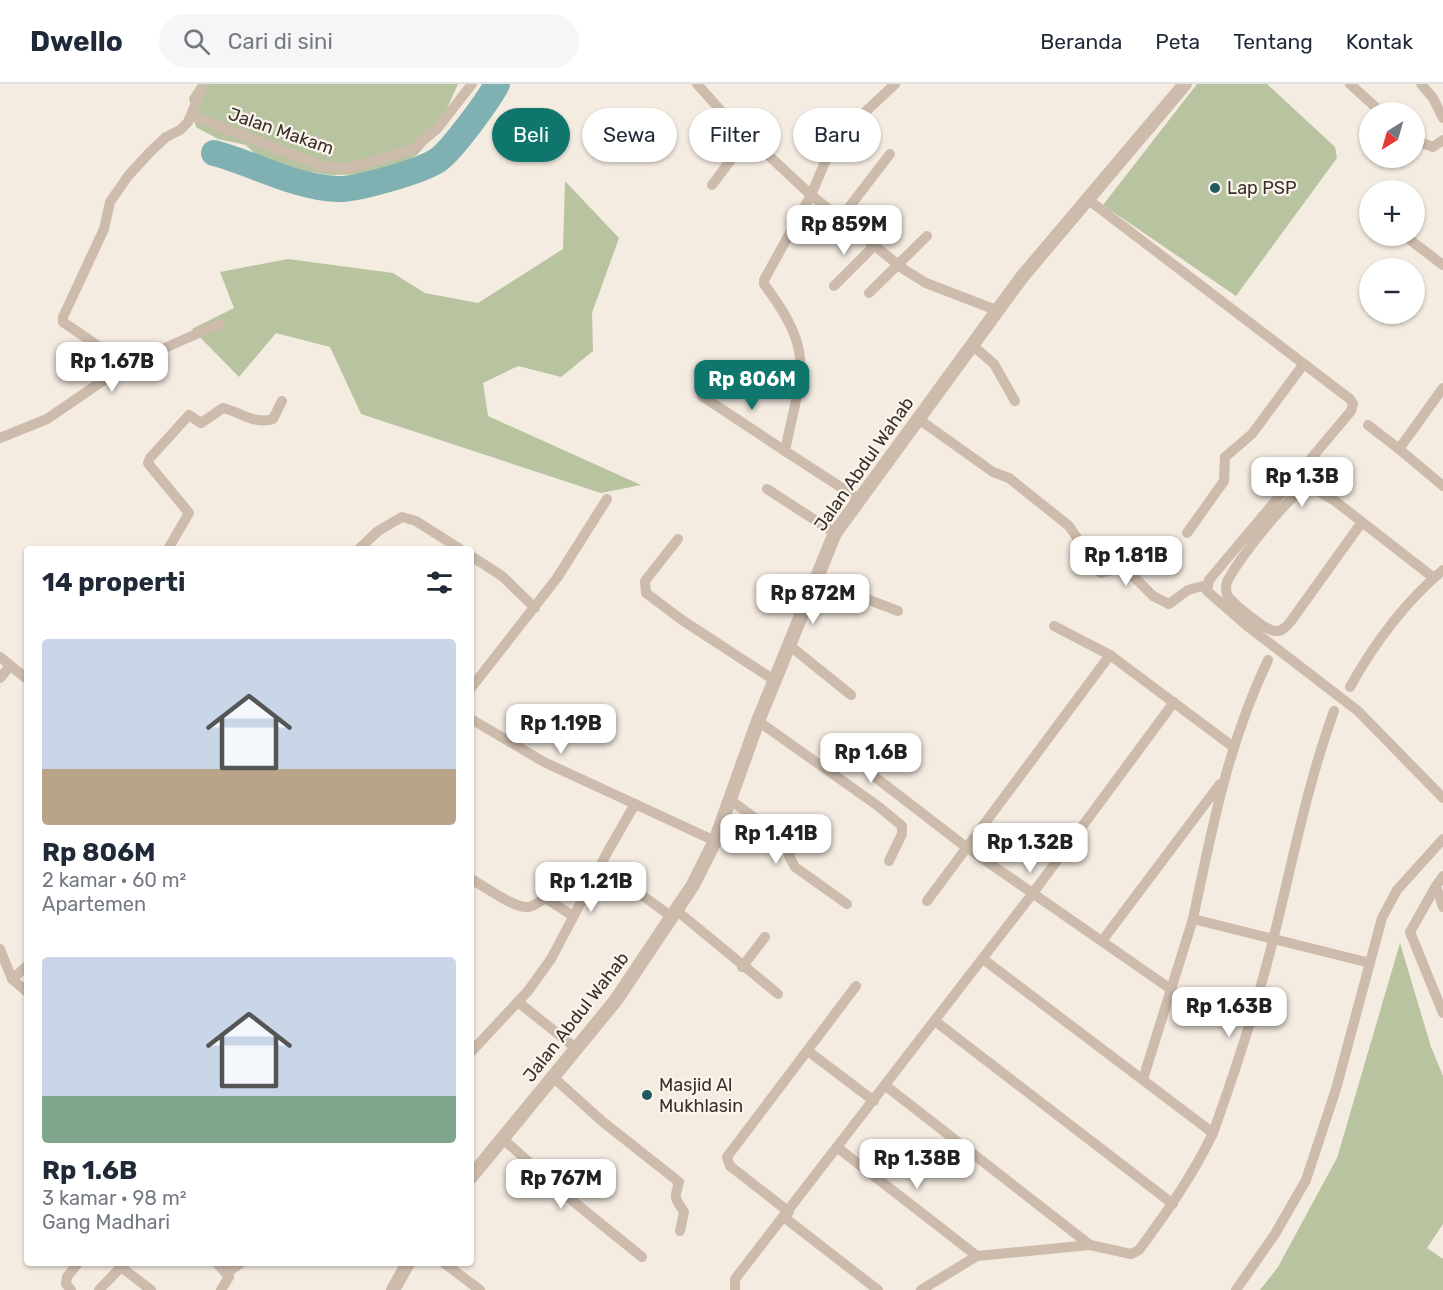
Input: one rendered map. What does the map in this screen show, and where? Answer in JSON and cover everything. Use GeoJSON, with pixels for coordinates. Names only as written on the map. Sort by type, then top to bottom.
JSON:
{"type":"FeatureCollection","features":[{"type":"Feature","properties":{"kind":"street"},"geometry":{"type":"LineString","coordinates":[[126,365],[63,322],[63,317],[104,229],[110,202],[128,176],[150,152],[166,137],[184,126],[192,116],[204,84]]}},
{"type":"Feature","properties":{"kind":"street","name":"Jalan Makam"},"geometry":{"type":"LineString","coordinates":[[192,116],[326,167],[350,168],[413,149],[437,129],[472,84]]}},
{"type":"Feature","properties":{"kind":"street"},"geometry":{"type":"LineString","coordinates":[[697,84],[720,108]]}},
{"type":"Feature","properties":{"kind":"street"},"geometry":{"type":"LineString","coordinates":[[785,451],[801,374],[801,355],[791,324],[764,284],[764,280],[811,195],[825,157],[835,143],[895,84]]}},
{"type":"Feature","properties":{"kind":"street","name":"Jalan Abdul Wahab"},"geometry":{"type":"LineString","coordinates":[[474,1174],[616,1000],[674,913],[715,841],[758,721],[835,532],[996,310],[1086,198],[1185,84]]}},
{"type":"Feature","properties":{"kind":"street"},"geometry":{"type":"LineString","coordinates":[[1350,84],[1371,102]]}},
{"type":"Feature","properties":{"kind":"street"},"geometry":{"type":"LineString","coordinates":[[1421,84],[1443,118]]}},
{"type":"Feature","properties":{"kind":"street"},"geometry":{"type":"LineString","coordinates":[[1425,146],[1442,142]]}},
{"type":"Feature","properties":{"kind":"street"},"geometry":{"type":"LineString","coordinates":[[840,219],[890,154]]}},
{"type":"Feature","properties":{"kind":"street"},"geometry":{"type":"LineString","coordinates":[[712,185],[729,162]]}},
{"type":"Feature","properties":{"kind":"street"},"geometry":{"type":"LineString","coordinates":[[775,162],[811,195],[898,265],[926,283],[996,310]]}},
{"type":"Feature","properties":{"kind":"street"},"geometry":{"type":"LineString","coordinates":[[917,418],[993,472],[1009,478],[1069,526],[1101,573],[1124,567],[1154,596],[1169,604],[1188,590],[1207,585],[1352,411],[1353,404],[1350,399],[1086,198]]}},
{"type":"Feature","properties":{"kind":"street"},"geometry":{"type":"LineString","coordinates":[[869,293],[927,236]]}},
{"type":"Feature","properties":{"kind":"street"},"geometry":{"type":"LineString","coordinates":[[834,286],[874,246]]}},
{"type":"Feature","properties":{"kind":"street"},"geometry":{"type":"LineString","coordinates":[[1418,246],[1443,265]]}},
{"type":"Feature","properties":{"kind":"street"},"geometry":{"type":"LineString","coordinates":[[1,437],[46,419],[126,365],[219,324]]}},
{"type":"Feature","properties":{"kind":"street"},"geometry":{"type":"LineString","coordinates":[[971,344],[994,364],[1015,401]]}},
{"type":"Feature","properties":{"kind":"street"},"geometry":{"type":"LineString","coordinates":[[1187,533],[1224,481],[1225,457],[1252,434],[1303,365]]}},
{"type":"Feature","properties":{"kind":"street"},"geometry":{"type":"LineString","coordinates":[[1399,449],[1443,388]]}},
{"type":"Feature","properties":{"kind":"street"},"geometry":{"type":"LineString","coordinates":[[702,396],[858,499]]}},
{"type":"Feature","properties":{"kind":"street"},"geometry":{"type":"LineString","coordinates":[[170,546],[189,513],[148,463],[150,458],[189,415],[201,423],[223,408],[266,422],[273,419],[282,401]]}},
{"type":"Feature","properties":{"kind":"street"},"geometry":{"type":"LineString","coordinates":[[1368,425],[1443,486]]}},
{"type":"Feature","properties":{"kind":"street"},"geometry":{"type":"LineString","coordinates":[[767,489],[835,532]]}},
{"type":"Feature","properties":{"kind":"street"},"geometry":{"type":"LineString","coordinates":[[1362,522],[1291,621],[1281,630],[1275,631],[1263,624],[1227,595],[1226,586],[1231,576],[1298,493],[1310,489],[1326,495],[1362,522],[1434,578]]}},
{"type":"Feature","properties":{"kind":"street"},"geometry":{"type":"LineString","coordinates":[[474,684],[536,608],[580,544],[607,499]]}},
{"type":"Feature","properties":{"kind":"street"},"geometry":{"type":"LineString","coordinates":[[361,546],[378,531],[402,517],[416,521],[455,546]]}},
{"type":"Feature","properties":{"kind":"street"},"geometry":{"type":"LineString","coordinates":[[678,539],[645,581],[645,592],[663,607],[774,680]]}},
{"type":"Feature","properties":{"kind":"street"},"geometry":{"type":"LineString","coordinates":[[474,558],[502,576],[536,608]]}},
{"type":"Feature","properties":{"kind":"street"},"geometry":{"type":"LineString","coordinates":[[1350,687],[1395,622],[1443,570]]}},
{"type":"Feature","properties":{"kind":"street"},"geometry":{"type":"LineString","coordinates":[[814,579],[898,610]]}},
{"type":"Feature","properties":{"kind":"street"},"geometry":{"type":"LineString","coordinates":[[1207,585],[1210,595],[1358,711],[1443,798]]}},
{"type":"Feature","properties":{"kind":"street"},"geometry":{"type":"LineString","coordinates":[[1054,626],[1110,655],[1232,746]]}},
{"type":"Feature","properties":{"kind":"street"},"geometry":{"type":"LineString","coordinates":[[789,645],[851,695]]}},
{"type":"Feature","properties":{"kind":"street"},"geometry":{"type":"LineString","coordinates":[[927,901],[1110,655]]}},
{"type":"Feature","properties":{"kind":"street"},"geometry":{"type":"LineString","coordinates":[[0,657],[24,677]]}},
{"type":"Feature","properties":{"kind":"street"},"geometry":{"type":"LineString","coordinates":[[1143,1079],[1194,919],[1222,781],[1232,746],[1268,660]]}},
{"type":"Feature","properties":{"kind":"street"},"geometry":{"type":"LineString","coordinates":[[0,678],[10,666]]}},
{"type":"Feature","properties":{"kind":"street"},"geometry":{"type":"LineString","coordinates":[[735,1290],[735,1279],[787,1215],[1033,893],[1174,702]]}},
{"type":"Feature","properties":{"kind":"street"},"geometry":{"type":"LineString","coordinates":[[921,1290],[977,1256],[1090,1245],[1131,1254],[1139,1250],[1173,1204],[1195,1170],[1213,1132],[1229,1089],[1274,938],[1311,776],[1334,711]]}},
{"type":"Feature","properties":{"kind":"street"},"geometry":{"type":"LineString","coordinates":[[474,721],[544,762],[715,841]]}},
{"type":"Feature","properties":{"kind":"street"},"geometry":{"type":"LineString","coordinates":[[758,721],[885,811],[902,826],[902,834],[889,861]]}},
{"type":"Feature","properties":{"kind":"street"},"geometry":{"type":"LineString","coordinates":[[875,777],[966,847],[1172,990]]}},
{"type":"Feature","properties":{"kind":"street"},"geometry":{"type":"LineString","coordinates":[[1102,941],[1222,781]]}},
{"type":"Feature","properties":{"kind":"street"},"geometry":{"type":"LineString","coordinates":[[729,799],[793,846]]}},
{"type":"Feature","properties":{"kind":"street"},"geometry":{"type":"LineString","coordinates":[[474,1049],[518,1002],[551,959],[573,916],[639,806]]}},
{"type":"Feature","properties":{"kind":"street"},"geometry":{"type":"LineString","coordinates":[[808,831],[793,846],[789,856],[795,867],[847,904]]}},
{"type":"Feature","properties":{"kind":"street"},"geometry":{"type":"LineString","coordinates":[[1236,1290],[1275,1234],[1306,1180],[1336,1089],[1382,918],[1408,877],[1443,839]]}},
{"type":"Feature","properties":{"kind":"street"},"geometry":{"type":"LineString","coordinates":[[1443,876],[1410,932],[1443,1013]]}},
{"type":"Feature","properties":{"kind":"street"},"geometry":{"type":"LineString","coordinates":[[621,880],[674,913],[778,994]]}},
{"type":"Feature","properties":{"kind":"street"},"geometry":{"type":"LineString","coordinates":[[474,881],[522,907],[533,906],[542,899],[547,899],[573,916]]}},
{"type":"Feature","properties":{"kind":"street"},"geometry":{"type":"LineString","coordinates":[[1436,886],[1443,907]]}},
{"type":"Feature","properties":{"kind":"street"},"geometry":{"type":"LineString","coordinates":[[1194,919],[1370,963]]}},
{"type":"Feature","properties":{"kind":"street"},"geometry":{"type":"LineString","coordinates":[[742,966],[765,937]]}},
{"type":"Feature","properties":{"kind":"street"},"geometry":{"type":"LineString","coordinates":[[0,950],[12,979],[24,989]]}},
{"type":"Feature","properties":{"kind":"street"},"geometry":{"type":"LineString","coordinates":[[983,958],[1213,1132]]}},
{"type":"Feature","properties":{"kind":"street"},"geometry":{"type":"LineString","coordinates":[[12,979],[24,969]]}},
{"type":"Feature","properties":{"kind":"street"},"geometry":{"type":"LineString","coordinates":[[856,986],[727,1158],[730,1166],[878,1290]]}},
{"type":"Feature","properties":{"kind":"street"},"geometry":{"type":"LineString","coordinates":[[518,1002],[577,1049]]}},
{"type":"Feature","properties":{"kind":"street"},"geometry":{"type":"LineString","coordinates":[[935,1021],[1173,1204]]}},
{"type":"Feature","properties":{"kind":"street"},"geometry":{"type":"LineString","coordinates":[[808,1051],[874,1101]]}},
{"type":"Feature","properties":{"kind":"street"},"geometry":{"type":"LineString","coordinates":[[554,1078],[603,1122],[679,1182],[675,1201],[684,1212],[680,1231]]}},
{"type":"Feature","properties":{"kind":"street"},"geometry":{"type":"LineString","coordinates":[[886,1086],[1090,1245]]}},
{"type":"Feature","properties":{"kind":"street"},"geometry":{"type":"LineString","coordinates":[[502,1138],[568,1198],[642,1257]]}},
{"type":"Feature","properties":{"kind":"street"},"geometry":{"type":"LineString","coordinates":[[838,1148],[977,1256]]}},
{"type":"Feature","properties":{"kind":"street"},"geometry":{"type":"LineString","coordinates":[[71,1290],[66,1284],[66,1277],[75,1266]]}},
{"type":"Feature","properties":{"kind":"street"},"geometry":{"type":"LineString","coordinates":[[220,1266],[227,1273],[228,1281],[221,1290]]}},
{"type":"Feature","properties":{"kind":"street"},"geometry":{"type":"LineString","coordinates":[[227,1273],[237,1266]]}},
{"type":"Feature","properties":{"kind":"street"},"geometry":{"type":"LineString","coordinates":[[393,1290],[406,1266]]}},
{"type":"Feature","properties":{"kind":"street"},"geometry":{"type":"LineString","coordinates":[[448,1266],[480,1290]]}},
{"type":"Feature","properties":{"kind":"street"},"geometry":{"type":"LineString","coordinates":[[99,1290],[121,1267],[136,1276],[151,1290]]}},
{"type":"Feature","properties":{"kind":"green space"},"geometry":{"type":"Polygon","coordinates":[[[198,84],[458,84],[436,133],[417,155],[381,174],[330,175],[291,169],[260,159],[246,145],[218,139],[196,127],[189,98],[198,84]]]}},
{"type":"Feature","properties":{"kind":"green space","name":"Lap PSP"},"geometry":{"type":"Polygon","coordinates":[[[1197,84],[1267,84],[1335,147],[1337,158],[1236,296],[1103,205],[1197,84]]]}},
{"type":"Feature","properties":{"kind":"green space"},"geometry":{"type":"Polygon","coordinates":[[[565,181],[619,238],[592,313],[593,351],[561,377],[518,366],[483,383],[488,416],[641,485],[601,493],[361,414],[330,347],[276,333],[239,377],[192,329],[234,308],[220,272],[288,259],[393,273],[425,293],[478,303],[563,249],[565,181]]]}},
{"type":"Feature","properties":{"kind":"green space"},"geometry":{"type":"Polygon","coordinates":[[[1400,943],[1431,1047],[1443,1076],[1443,1224],[1427,1248],[1443,1259],[1443,1290],[1260,1290],[1278,1267],[1337,1158],[1400,943]]]}},
{"type":"Feature","properties":{"kind":"waterway"},"geometry":{"type":"LineString","coordinates":[[214,153],[305,184],[337,189],[373,183],[404,174],[438,160],[470,124],[497,84]]}},
{"type":"Feature","properties":{"kind":"place","name":"Lap PSP"},"geometry":{"type":"Point","coordinates":[1215,188]}},
{"type":"Feature","properties":{"kind":"place","name":"Masjid Al Mukhlasin"},"geometry":{"type":"Point","coordinates":[647,1095]}}]}
